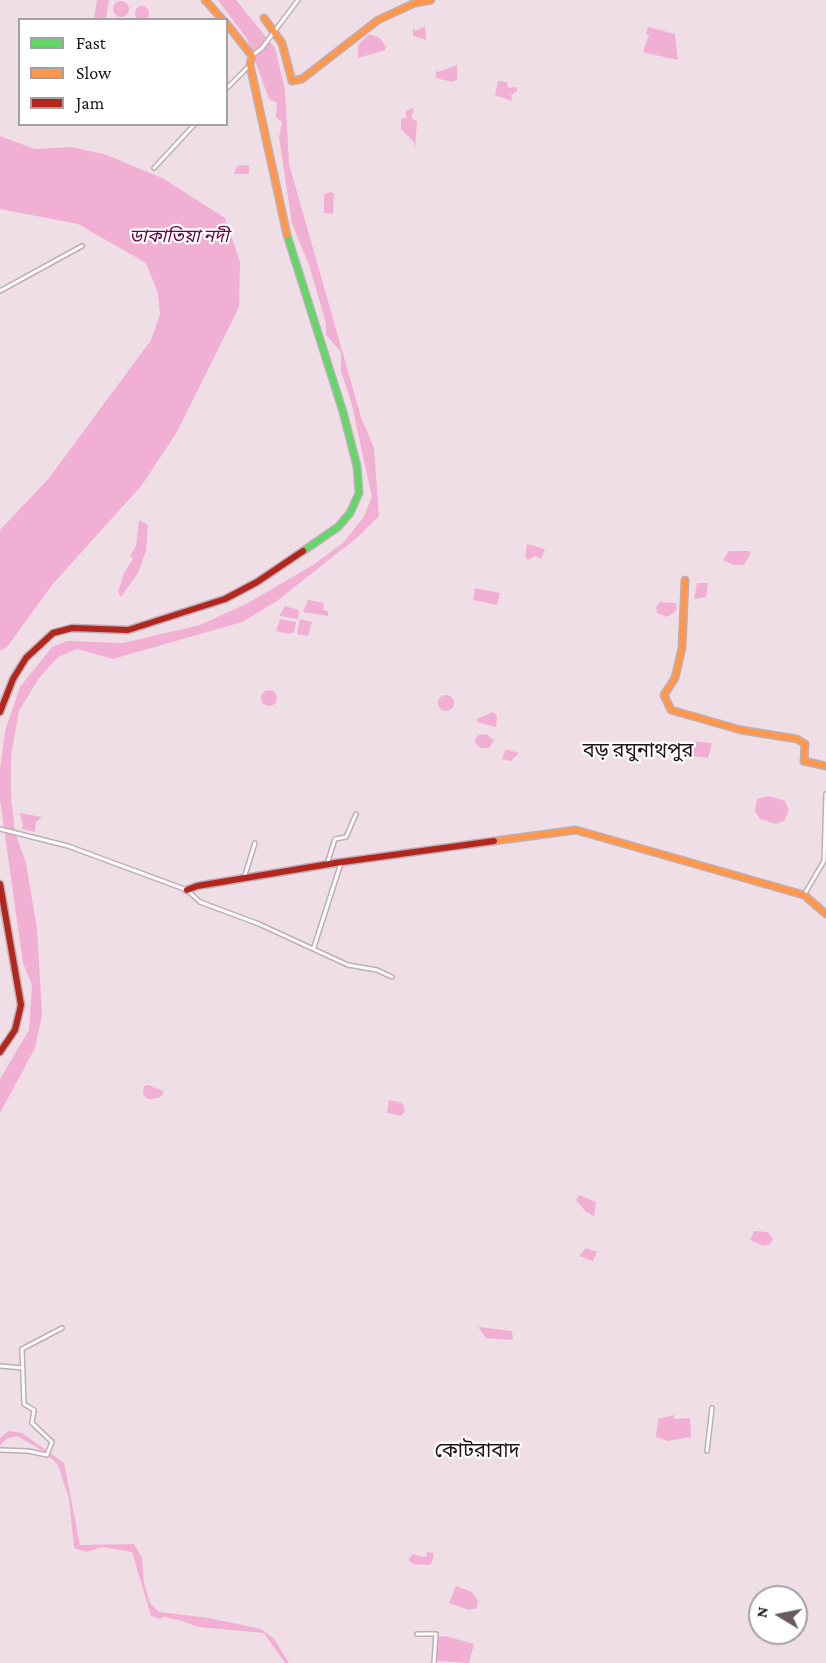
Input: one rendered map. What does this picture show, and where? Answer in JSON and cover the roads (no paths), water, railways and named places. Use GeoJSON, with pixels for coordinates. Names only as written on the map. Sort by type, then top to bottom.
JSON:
{"type":"FeatureCollection","features":[{"type":"Feature","properties":{"kind":"street"},"geometry":{"type":"LineString","coordinates":[[205,0],[221,18]]}},
{"type":"Feature","properties":{"kind":"street"},"geometry":{"type":"LineString","coordinates":[[0,712],[13,679],[26,658],[53,633],[72,628],[128,630],[225,599],[257,582],[338,527],[350,513],[359,493],[357,466],[343,412],[280,214],[250,65],[252,56],[298,0]]}},
{"type":"Feature","properties":{"kind":"street"},"geometry":{"type":"LineString","coordinates":[[264,18],[282,43],[291,79],[302,79],[378,20],[415,3],[431,0]]}},
{"type":"Feature","properties":{"kind":"street"},"geometry":{"type":"LineString","coordinates":[[228,26],[252,56]]}},
{"type":"Feature","properties":{"kind":"street"},"geometry":{"type":"LineString","coordinates":[[228,87],[250,65]]}},
{"type":"Feature","properties":{"kind":"street"},"geometry":{"type":"LineString","coordinates":[[154,168],[193,126]]}},
{"type":"Feature","properties":{"kind":"street"},"geometry":{"type":"LineString","coordinates":[[0,291],[82,246]]}},
{"type":"Feature","properties":{"kind":"street"},"geometry":{"type":"LineString","coordinates":[[685,580],[682,648],[675,678],[664,695],[671,710],[741,730],[797,739],[805,744],[804,761],[826,766]]}},
{"type":"Feature","properties":{"kind":"street"},"geometry":{"type":"LineString","coordinates":[[804,895],[824,861],[826,794]]}},
{"type":"Feature","properties":{"kind":"street"},"geometry":{"type":"LineString","coordinates":[[327,864],[335,839],[346,837],[356,814]]}},
{"type":"Feature","properties":{"kind":"street"},"geometry":{"type":"LineString","coordinates":[[0,829],[68,846],[187,891],[200,902],[314,948],[358,969],[377,970],[392,977]]}},
{"type":"Feature","properties":{"kind":"street"},"geometry":{"type":"LineString","coordinates":[[187,891],[197,886],[327,864],[576,830],[755,883],[804,895],[826,914]]}},
{"type":"Feature","properties":{"kind":"street"},"geometry":{"type":"LineString","coordinates":[[244,878],[255,843]]}},
{"type":"Feature","properties":{"kind":"street"},"geometry":{"type":"LineString","coordinates":[[314,948],[341,863]]}},
{"type":"Feature","properties":{"kind":"street"},"geometry":{"type":"LineString","coordinates":[[0,884],[21,1005],[15,1030],[0,1052]]}},
{"type":"Feature","properties":{"kind":"street"},"geometry":{"type":"LineString","coordinates":[[0,1450],[28,1451],[47,1455],[52,1442],[32,1423],[34,1410],[24,1404],[22,1349],[62,1328]]}},
{"type":"Feature","properties":{"kind":"street"},"geometry":{"type":"LineString","coordinates":[[0,1366],[22,1368]]}},
{"type":"Feature","properties":{"kind":"street"},"geometry":{"type":"LineString","coordinates":[[707,1451],[712,1408]]}},
{"type":"Feature","properties":{"kind":"street"},"geometry":{"type":"LineString","coordinates":[[417,1634],[436,1634],[434,1663]]}},
{"type":"Feature","properties":{"kind":"water"},"geometry":{"type":"Polygon","coordinates":[[[97,0],[109,0],[106,18],[94,18],[97,0]]]}},
{"type":"Feature","properties":{"kind":"water"},"geometry":{"type":"Polygon","coordinates":[[[218,0],[236,0],[275,48],[285,90],[289,164],[361,417],[374,448],[379,516],[359,536],[277,601],[242,622],[113,659],[77,649],[58,657],[39,678],[19,711],[11,755],[11,798],[15,832],[26,863],[37,928],[42,1015],[35,1048],[0,1113],[0,1079],[29,1030],[32,985],[23,963],[0,800],[0,770],[5,731],[20,687],[52,647],[67,641],[123,643],[200,625],[248,603],[313,565],[343,543],[363,518],[372,497],[352,405],[341,371],[341,352],[326,335],[326,323],[309,265],[292,224],[279,137],[282,122],[276,117],[277,103],[269,99],[247,39],[218,0]]]}},
{"type":"Feature","properties":{"kind":"water"},"geometry":{"type":"Polygon","coordinates":[[[121,1],[127,3],[129,9],[127,15],[121,17],[115,15],[113,9],[115,3],[121,1]]]}},
{"type":"Feature","properties":{"kind":"water"},"geometry":{"type":"Polygon","coordinates":[[[139,6],[145,6],[149,10],[147,18],[135,16],[135,10],[139,6]]]}},
{"type":"Feature","properties":{"kind":"water"},"geometry":{"type":"Polygon","coordinates":[[[425,26],[426,40],[413,36],[413,28],[415,31],[425,26]]]}},
{"type":"Feature","properties":{"kind":"water"},"geometry":{"type":"Polygon","coordinates":[[[648,27],[675,34],[678,60],[643,51],[649,35],[646,34],[648,27]]]}},
{"type":"Feature","properties":{"kind":"water"},"geometry":{"type":"Polygon","coordinates":[[[369,34],[380,38],[386,47],[385,50],[358,58],[358,45],[369,34]]]}},
{"type":"Feature","properties":{"kind":"water"},"geometry":{"type":"Polygon","coordinates":[[[457,65],[457,80],[452,82],[436,78],[436,70],[438,72],[457,65]]]}},
{"type":"Feature","properties":{"kind":"water"},"geometry":{"type":"Polygon","coordinates":[[[498,81],[507,82],[508,88],[517,87],[517,91],[511,95],[512,101],[495,95],[498,81]]]}},
{"type":"Feature","properties":{"kind":"water"},"geometry":{"type":"Polygon","coordinates":[[[412,108],[414,111],[411,117],[417,122],[415,149],[414,142],[401,129],[401,119],[407,117],[405,112],[412,108]]]}},
{"type":"Feature","properties":{"kind":"water","name":"ডাকাতিয়া নদী"},"geometry":{"type":"Polygon","coordinates":[[[0,136],[35,149],[72,147],[107,155],[164,179],[225,218],[240,262],[239,307],[177,432],[142,485],[52,585],[7,647],[0,651],[0,530],[49,478],[151,340],[160,314],[158,293],[146,263],[78,224],[0,209],[0,136]]]}},
{"type":"Feature","properties":{"kind":"water"},"geometry":{"type":"Polygon","coordinates":[[[237,166],[249,166],[249,174],[234,174],[237,166]]]}},
{"type":"Feature","properties":{"kind":"water"},"geometry":{"type":"Polygon","coordinates":[[[331,192],[334,194],[333,214],[324,213],[324,194],[331,192]]]}},
{"type":"Feature","properties":{"kind":"water"},"geometry":{"type":"Polygon","coordinates":[[[139,520],[148,525],[146,551],[138,573],[121,597],[118,592],[124,573],[133,559],[130,556],[136,546],[139,520]]]}},
{"type":"Feature","properties":{"kind":"water"},"geometry":{"type":"Polygon","coordinates":[[[527,544],[545,549],[541,559],[535,556],[528,560],[525,557],[527,544]]]}},
{"type":"Feature","properties":{"kind":"water"},"geometry":{"type":"Polygon","coordinates":[[[729,551],[749,551],[751,553],[744,565],[733,565],[723,560],[729,551]]]}},
{"type":"Feature","properties":{"kind":"water"},"geometry":{"type":"Polygon","coordinates":[[[697,583],[708,583],[706,597],[694,599],[697,583]]]}},
{"type":"Feature","properties":{"kind":"water"},"geometry":{"type":"Polygon","coordinates":[[[475,588],[500,593],[497,605],[473,600],[475,588]]]}},
{"type":"Feature","properties":{"kind":"water"},"geometry":{"type":"Polygon","coordinates":[[[308,600],[324,603],[323,609],[328,612],[328,616],[303,612],[308,600]]]}},
{"type":"Feature","properties":{"kind":"water"},"geometry":{"type":"Polygon","coordinates":[[[660,602],[676,603],[677,610],[667,617],[657,613],[656,607],[660,602]]]}},
{"type":"Feature","properties":{"kind":"water"},"geometry":{"type":"Polygon","coordinates":[[[285,606],[299,610],[298,619],[279,616],[285,606]]]}},
{"type":"Feature","properties":{"kind":"water"},"geometry":{"type":"Polygon","coordinates":[[[280,619],[296,622],[294,632],[289,634],[276,631],[280,619]]]}},
{"type":"Feature","properties":{"kind":"water"},"geometry":{"type":"Polygon","coordinates":[[[300,619],[312,622],[308,636],[297,634],[300,619]]]}},
{"type":"Feature","properties":{"kind":"water"},"geometry":{"type":"Polygon","coordinates":[[[266,690],[272,690],[277,698],[275,704],[266,706],[261,701],[261,695],[266,690]]]}},
{"type":"Feature","properties":{"kind":"water"},"geometry":{"type":"Polygon","coordinates":[[[443,695],[449,695],[454,703],[452,709],[443,711],[438,706],[438,700],[443,695]]]}},
{"type":"Feature","properties":{"kind":"water"},"geometry":{"type":"Polygon","coordinates":[[[493,712],[497,716],[496,727],[477,722],[477,719],[493,712]]]}},
{"type":"Feature","properties":{"kind":"water"},"geometry":{"type":"Polygon","coordinates":[[[486,734],[494,740],[489,748],[481,748],[474,742],[478,735],[486,734]]]}},
{"type":"Feature","properties":{"kind":"water"},"geometry":{"type":"Polygon","coordinates":[[[692,741],[712,743],[708,758],[692,756],[692,741]]]}},
{"type":"Feature","properties":{"kind":"water"},"geometry":{"type":"Polygon","coordinates":[[[506,749],[519,753],[511,761],[502,759],[506,749]]]}},
{"type":"Feature","properties":{"kind":"water"},"geometry":{"type":"Polygon","coordinates":[[[770,796],[785,801],[789,810],[784,821],[776,824],[760,819],[755,811],[757,799],[770,796]]]}},
{"type":"Feature","properties":{"kind":"water"},"geometry":{"type":"Polygon","coordinates":[[[20,813],[42,817],[36,822],[35,832],[22,829],[20,813]]]}},
{"type":"Feature","properties":{"kind":"water"},"geometry":{"type":"Polygon","coordinates":[[[148,1085],[163,1091],[163,1094],[159,1098],[148,1099],[143,1094],[144,1086],[148,1085]]]}},
{"type":"Feature","properties":{"kind":"water"},"geometry":{"type":"Polygon","coordinates":[[[389,1100],[402,1103],[405,1110],[402,1116],[387,1113],[389,1100]]]}},
{"type":"Feature","properties":{"kind":"water"},"geometry":{"type":"Polygon","coordinates":[[[579,1195],[596,1202],[594,1216],[586,1212],[576,1200],[579,1195]]]}},
{"type":"Feature","properties":{"kind":"water"},"geometry":{"type":"Polygon","coordinates":[[[754,1231],[768,1232],[773,1239],[770,1244],[764,1246],[750,1240],[754,1231]]]}},
{"type":"Feature","properties":{"kind":"water"},"geometry":{"type":"Polygon","coordinates":[[[586,1248],[597,1252],[593,1261],[579,1256],[586,1248]]]}},
{"type":"Feature","properties":{"kind":"water"},"geometry":{"type":"Polygon","coordinates":[[[478,1327],[512,1331],[513,1340],[486,1338],[478,1327]]]}},
{"type":"Feature","properties":{"kind":"water"},"geometry":{"type":"Polygon","coordinates":[[[674,1415],[674,1419],[690,1418],[691,1437],[668,1441],[656,1437],[658,1419],[674,1415]]]}},
{"type":"Feature","properties":{"kind":"water"},"geometry":{"type":"Polygon","coordinates":[[[9,1431],[22,1433],[64,1463],[80,1545],[134,1544],[142,1558],[144,1583],[150,1603],[159,1612],[209,1618],[261,1629],[274,1639],[289,1663],[285,1663],[264,1633],[198,1627],[179,1620],[151,1616],[132,1552],[102,1547],[86,1552],[74,1548],[69,1499],[58,1465],[45,1452],[17,1436],[6,1439],[0,1445],[0,1438],[9,1431]]]}},
{"type":"Feature","properties":{"kind":"water"},"geometry":{"type":"Polygon","coordinates":[[[427,1552],[434,1553],[432,1563],[429,1565],[413,1564],[408,1560],[413,1554],[427,1556],[427,1552]]]}},
{"type":"Feature","properties":{"kind":"water"},"geometry":{"type":"Polygon","coordinates":[[[456,1586],[472,1592],[478,1601],[477,1608],[469,1610],[449,1603],[456,1586]]]}},
{"type":"Feature","properties":{"kind":"water"},"geometry":{"type":"Polygon","coordinates":[[[446,1636],[474,1644],[469,1663],[436,1661],[437,1637],[446,1636]]]}},
{"type":"Feature","properties":{"kind":"district","name":"বড় রঘুনাথপুর"},"geometry":{"type":"Point","coordinates":[638,751]}},
{"type":"Feature","properties":{"kind":"district","name":"কোটরাবাদ"},"geometry":{"type":"Point","coordinates":[477,1451]}}]}
